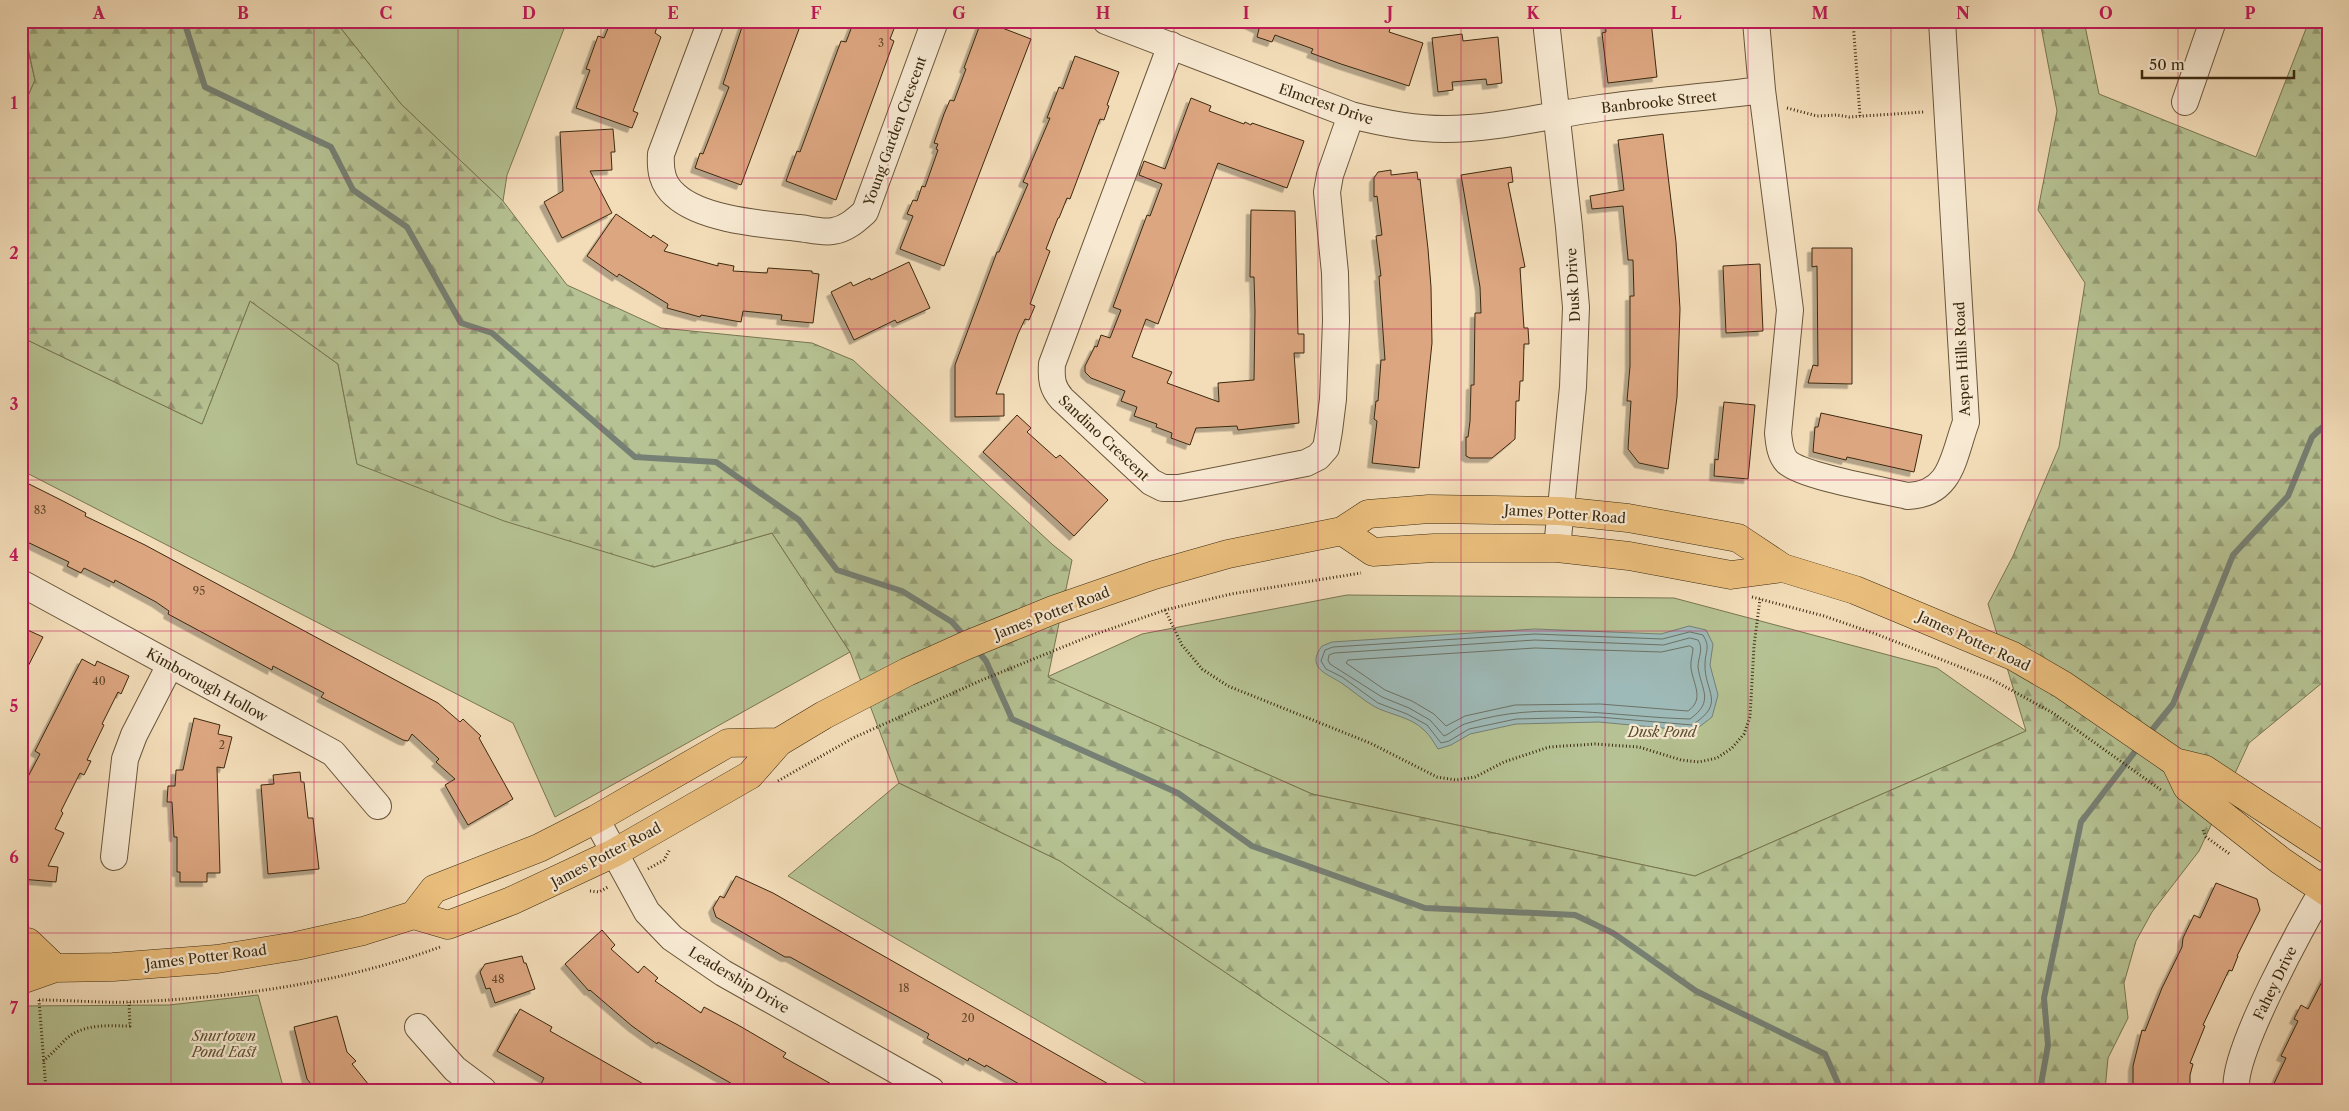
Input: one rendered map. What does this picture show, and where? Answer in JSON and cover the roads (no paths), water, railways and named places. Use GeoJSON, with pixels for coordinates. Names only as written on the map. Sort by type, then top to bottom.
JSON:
{"type":"FeatureCollection","features":[{"type":"Feature","properties":{"kind":"main road","name":"James Potter Road"},"geometry":{"type":"LineString","coordinates":[[21,980],[55,968],[113,967],[217,959],[296,946],[363,931],[414,916],[448,925],[511,901],[614,853],[750,775],[779,742],[867,692],[907,672],[1053,610],[1154,575],[1228,554],[1342,531],[1368,514],[1462,508],[1560,511],[1656,522],[1738,538],[1783,568],[1855,590],[2013,656],[2063,685],[2167,756],[2204,769],[2328,850]]}},
{"type":"Feature","properties":{"kind":"main road","name":"James Potter Road"},"geometry":{"type":"LineString","coordinates":[[1342,531],[1373,552],[1434,548],[1556,548],[1629,556],[1731,574],[1783,568]]}},
{"type":"Feature","properties":{"kind":"main road","name":"James Potter Road"},"geometry":{"type":"LineString","coordinates":[[414,916],[434,889],[539,848],[596,819],[728,743],[779,742]]}},
{"type":"Feature","properties":{"kind":"main road","name":"James Potter Road"},"geometry":{"type":"LineString","coordinates":[[2167,756],[2187,787],[2241,831],[2326,888]]}},
{"type":"Feature","properties":{"kind":"main road"},"geometry":{"type":"LineString","coordinates":[[21,941],[28,942],[55,968]]}},
{"type":"Feature","properties":{"kind":"street","name":"Young Garden Crescent"},"geometry":{"type":"LineString","coordinates":[[711,21],[661,154],[660,171],[664,182],[675,196],[698,208],[736,221],[832,231],[850,225],[865,212],[935,21]]}},
{"type":"Feature","properties":{"kind":"street","name":"Elmcrest Drive"},"geometry":{"type":"LineString","coordinates":[[1106,21],[1351,115],[1397,126],[1446,129],[1476,127],[1557,115]]}},
{"type":"Feature","properties":{"kind":"street","name":"Dusk Drive"},"geometry":{"type":"LineString","coordinates":[[1546,21],[1576,307],[1573,387],[1556,548]]}},
{"type":"Feature","properties":{"kind":"street","name":"Aspen Hills Road"},"geometry":{"type":"LineString","coordinates":[[1756,21],[1771,99],[1790,310],[1778,433],[1779,448],[1786,461],[1802,471],[1908,496],[1922,495],[1934,490],[1945,480],[1966,422],[1942,21]]}},
{"type":"Feature","properties":{"kind":"street"},"geometry":{"type":"LineString","coordinates":[[2185,102],[2213,21]]}},
{"type":"Feature","properties":{"kind":"street","name":"Sandino Crescent"},"geometry":{"type":"LineString","coordinates":[[1171,45],[1052,364],[1051,377],[1054,390],[1062,399],[1150,482],[1163,488],[1179,488],[1306,463],[1318,457],[1326,448],[1333,398],[1336,321],[1335,273],[1327,192],[1330,175],[1351,115]]}},
{"type":"Feature","properties":{"kind":"street","name":"Banbrooke Street"},"geometry":{"type":"LineString","coordinates":[[1557,115],[1771,99]]}},
{"type":"Feature","properties":{"kind":"street","name":"Kimborough Hollow"},"geometry":{"type":"LineString","coordinates":[[21,583],[333,753],[378,806]]}},
{"type":"Feature","properties":{"kind":"street"},"geometry":{"type":"LineString","coordinates":[[114,857],[125,759],[134,735],[170,665]]}},
{"type":"Feature","properties":{"kind":"street","name":"Leadership Drive"},"geometry":{"type":"LineString","coordinates":[[596,819],[648,912],[672,938],[717,970],[890,1080],[931,1090]]}},
{"type":"Feature","properties":{"kind":"street","name":"Fahey Drive"},"geometry":{"type":"LineString","coordinates":[[2237,1090],[2235,1083],[2238,1064],[2263,1005],[2326,888]]}},
{"type":"Feature","properties":{"kind":"street"},"geometry":{"type":"LineString","coordinates":[[418,1027],[455,1069],[483,1090]]}},
{"type":"Feature","properties":{"kind":"water"},"geometry":{"type":"Polygon","coordinates":[[[1689,626],[1706,630],[1713,644],[1710,665],[1718,695],[1712,717],[1694,731],[1599,722],[1516,724],[1470,734],[1451,745],[1438,749],[1428,734],[1419,726],[1407,719],[1375,707],[1323,672],[1319,668],[1316,659],[1322,646],[1332,642],[1535,629],[1661,634],[1689,626]]]}},
{"type":"Feature","properties":{"kind":"waterway"},"geometry":{"type":"LineString","coordinates":[[184,21],[205,87],[331,147],[353,190],[407,227],[461,323],[492,333],[635,457],[716,462],[799,520],[837,570],[902,591],[952,622],[966,638]]}},
{"type":"Feature","properties":{"kind":"waterway"},"geometry":{"type":"LineString","coordinates":[[2148,735],[2173,704],[2233,555],[2288,496],[2312,437],[2328,422]]}},
{"type":"Feature","properties":{"kind":"waterway"},"geometry":{"type":"LineString","coordinates":[[976,649],[986,661],[1012,719],[1178,793],[1252,846],[1425,908],[1575,915],[1613,933],[1696,991],[1825,1054],[1841,1090]]}},
{"type":"Feature","properties":{"kind":"waterway"},"geometry":{"type":"LineString","coordinates":[[2040,1090],[2048,1045],[2044,998],[2081,822],[2140,745]]}},
{"type":"Feature","properties":{"kind":"park label","name":"Dusk Pond"},"geometry":{"type":"Point","coordinates":[1662,732]}},
{"type":"Feature","properties":{"kind":"park label","name":"Snurtown Pond East"},"geometry":{"type":"Point","coordinates":[224,1044]}}]}
